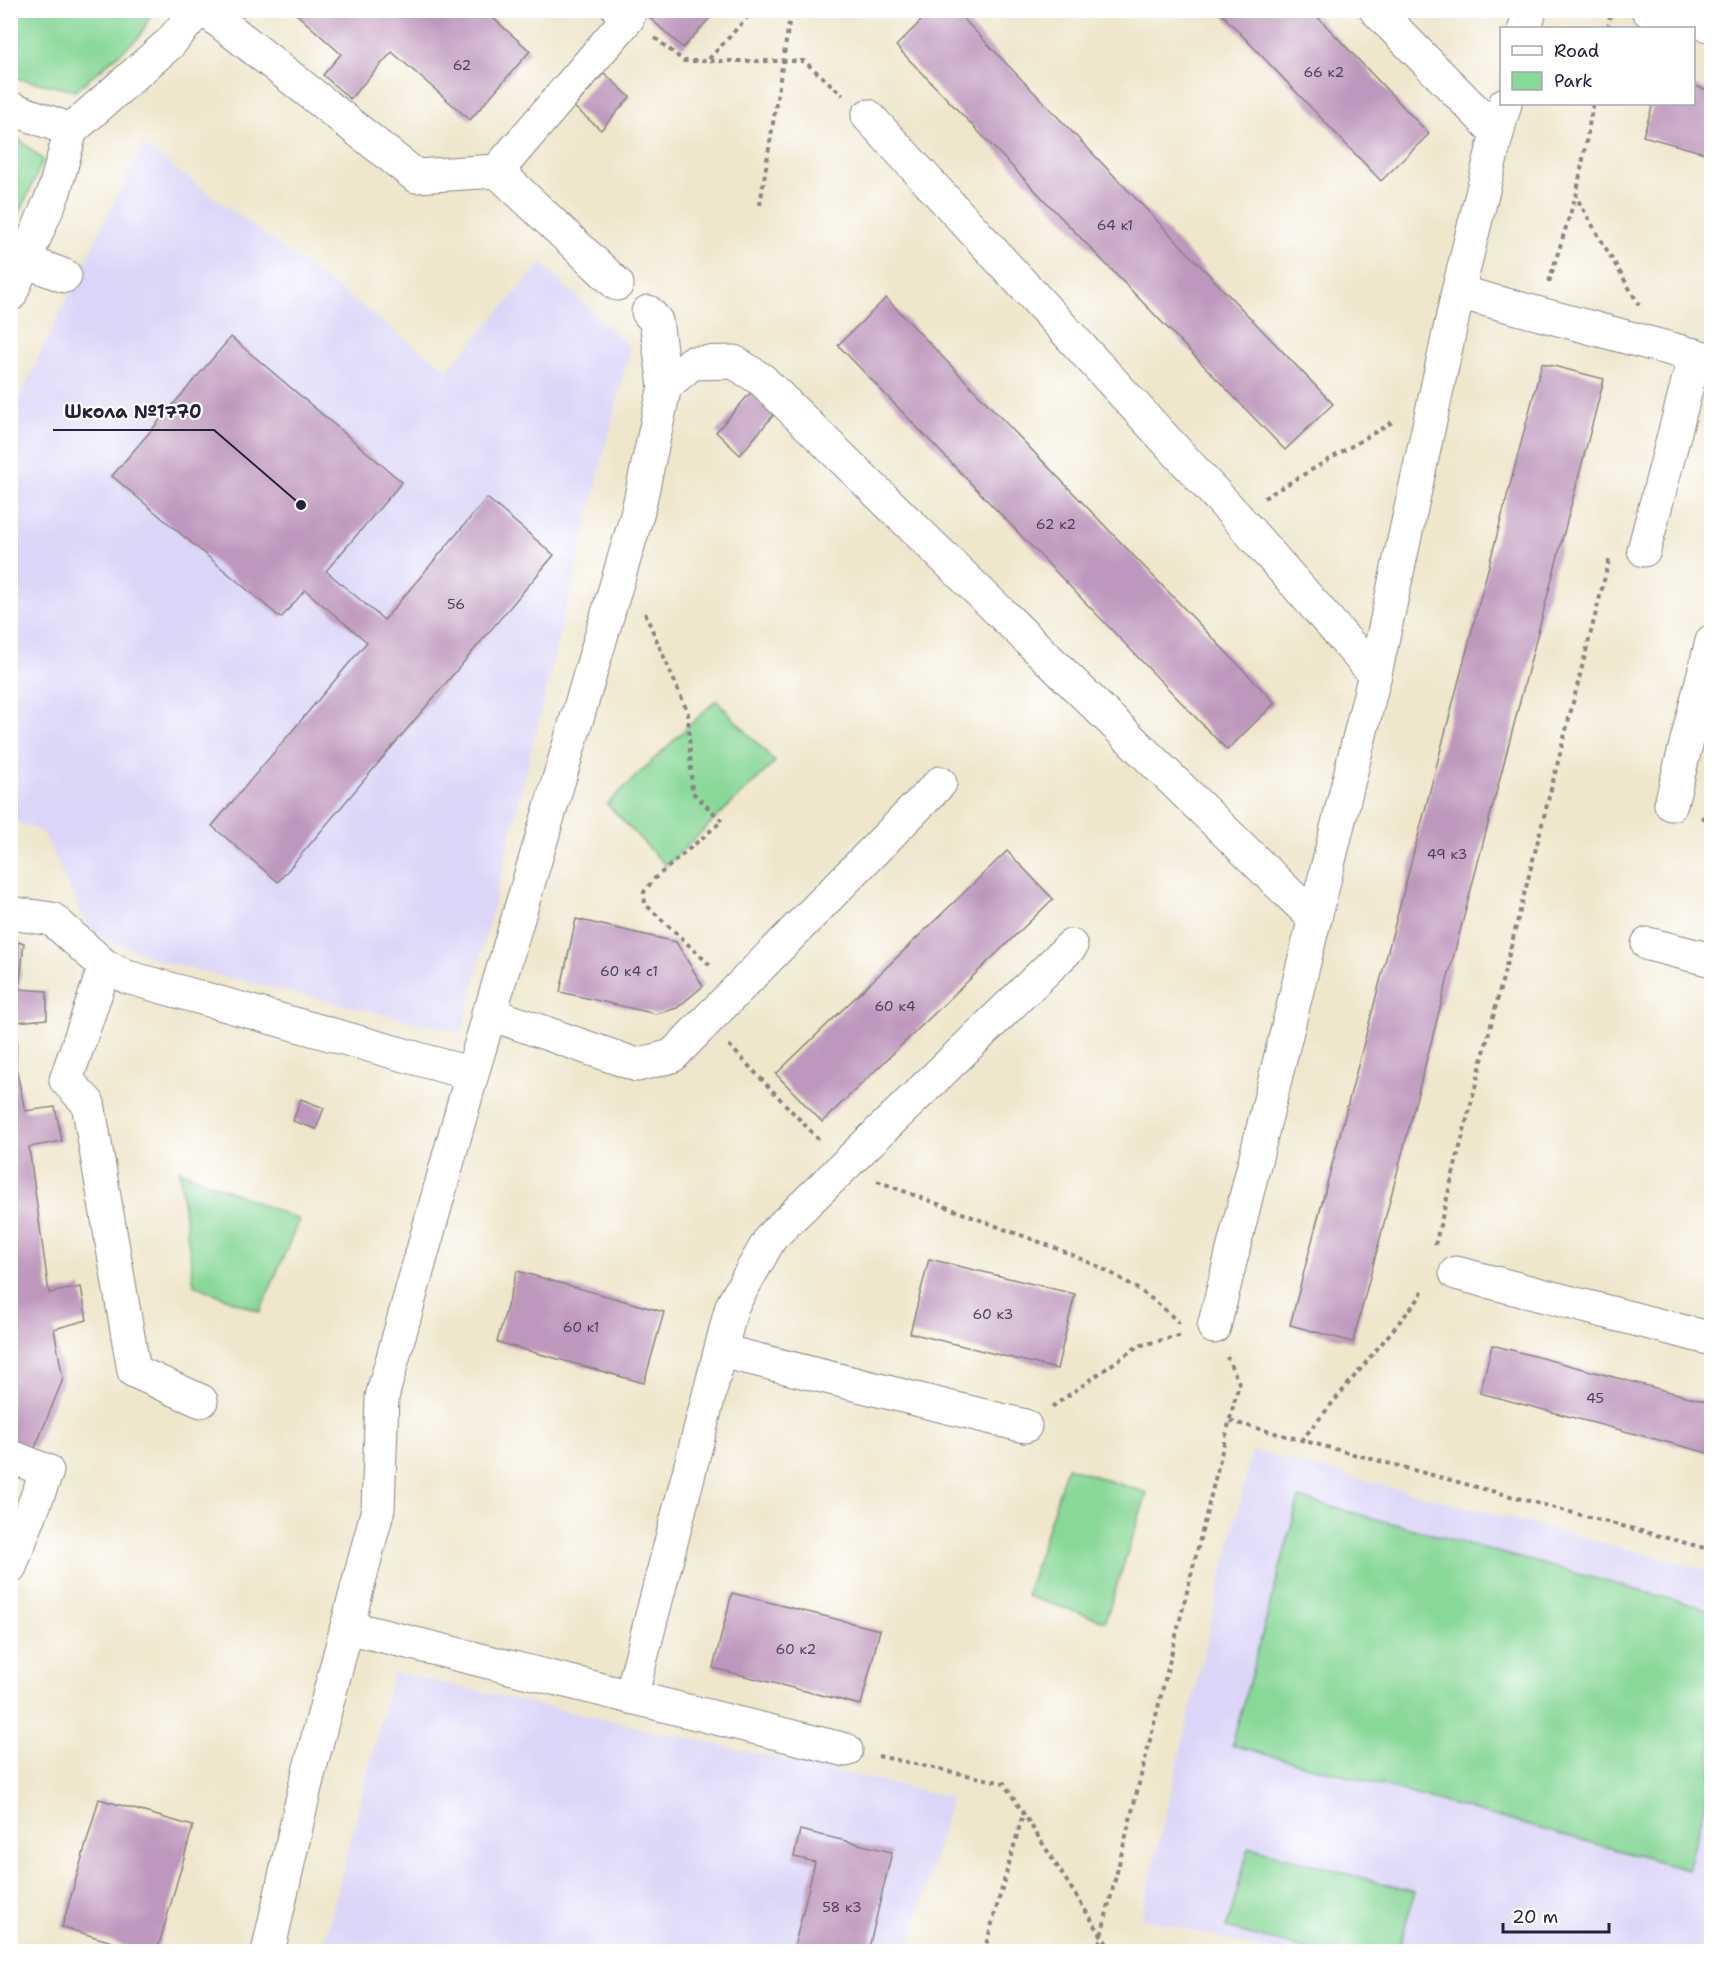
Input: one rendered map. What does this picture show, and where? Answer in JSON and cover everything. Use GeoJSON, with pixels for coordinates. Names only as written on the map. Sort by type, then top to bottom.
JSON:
{"type":"FeatureCollection","features":[{"type":"Feature","properties":{"kind":"lane"},"geometry":{"type":"LineString","coordinates":[[10,296],[54,192],[71,130],[169,44],[198,10]]}},
{"type":"Feature","properties":{"kind":"lane"},"geometry":{"type":"LineString","coordinates":[[205,10],[416,176],[497,171],[617,284]]}},
{"type":"Feature","properties":{"kind":"lane"},"geometry":{"type":"LineString","coordinates":[[1214,1327],[1375,674],[1458,292],[1501,118],[1376,10]]}},
{"type":"Feature","properties":{"kind":"lane"},"geometry":{"type":"LineString","coordinates":[[1525,27],[1530,10]]}},
{"type":"Feature","properties":{"kind":"lane"},"geometry":{"type":"LineString","coordinates":[[1648,10],[1685,17],[1712,26]]}},
{"type":"Feature","properties":{"kind":"lane"},"geometry":{"type":"LineString","coordinates":[[497,171],[623,14]]}},
{"type":"Feature","properties":{"kind":"lane"},"geometry":{"type":"LineString","coordinates":[[10,108],[71,130]]}},
{"type":"Feature","properties":{"kind":"lane"},"geometry":{"type":"LineString","coordinates":[[868,116],[1234,515],[1375,674]]}},
{"type":"Feature","properties":{"kind":"lane"},"geometry":{"type":"LineString","coordinates":[[25,261],[65,276]]}},
{"type":"Feature","properties":{"kind":"lane"},"geometry":{"type":"LineString","coordinates":[[1458,292],[1703,358],[1644,550]]}},
{"type":"Feature","properties":{"kind":"lane"},"geometry":{"type":"LineString","coordinates":[[268,1952],[306,1783],[378,1509],[382,1397],[488,1013],[637,515],[666,386],[656,321],[648,312]]}},
{"type":"Feature","properties":{"kind":"lane"},"geometry":{"type":"LineString","coordinates":[[666,386],[692,363],[734,362],[762,380],[1315,919]]}},
{"type":"Feature","properties":{"kind":"lane"},"geometry":{"type":"LineString","coordinates":[[1671,804],[1705,698],[1712,640]]}},
{"type":"Feature","properties":{"kind":"lane"},"geometry":{"type":"LineString","coordinates":[[488,1013],[637,1065],[672,1056],[940,783]]}},
{"type":"Feature","properties":{"kind":"lane"},"geometry":{"type":"LineString","coordinates":[[10,913],[52,919],[105,966],[127,977],[472,1074]]}},
{"type":"Feature","properties":{"kind":"lane"},"geometry":{"type":"LineString","coordinates":[[1648,944],[1712,960]]}},
{"type":"Feature","properties":{"kind":"lane"},"geometry":{"type":"LineString","coordinates":[[631,1697],[732,1306],[771,1237],[1071,946]]}},
{"type":"Feature","properties":{"kind":"lane"},"geometry":{"type":"LineString","coordinates":[[105,966],[66,1080],[88,1103],[134,1371],[201,1401]]}},
{"type":"Feature","properties":{"kind":"lane"},"geometry":{"type":"LineString","coordinates":[[1438,1267],[1712,1339]]}},
{"type":"Feature","properties":{"kind":"lane"},"geometry":{"type":"LineString","coordinates":[[720,1351],[1025,1426]]}},
{"type":"Feature","properties":{"kind":"lane"},"geometry":{"type":"LineString","coordinates":[[10,1456],[47,1471],[10,1567]]}},
{"type":"Feature","properties":{"kind":"lane"},"geometry":{"type":"LineString","coordinates":[[347,1627],[846,1750]]}},
{"type":"Feature","properties":{"kind":"path"},"geometry":{"type":"LineString","coordinates":[[10,13],[18,10]]}},
{"type":"Feature","properties":{"kind":"path"},"geometry":{"type":"LineString","coordinates":[[708,60],[754,10]]}},
{"type":"Feature","properties":{"kind":"path"},"geometry":{"type":"LineString","coordinates":[[760,204],[791,10]]}},
{"type":"Feature","properties":{"kind":"path"},"geometry":{"type":"LineString","coordinates":[[1608,27],[1611,10]]}},
{"type":"Feature","properties":{"kind":"path"},"geometry":{"type":"LineString","coordinates":[[623,14],[684,61],[804,61],[868,116]]}},
{"type":"Feature","properties":{"kind":"path"},"geometry":{"type":"LineString","coordinates":[[1539,314],[1576,197],[1593,105]]}},
{"type":"Feature","properties":{"kind":"path"},"geometry":{"type":"LineString","coordinates":[[1576,197],[1663,347]]}},
{"type":"Feature","properties":{"kind":"path"},"geometry":{"type":"LineString","coordinates":[[1234,515],[1435,397]]}},
{"type":"Feature","properties":{"kind":"path"},"geometry":{"type":"LineString","coordinates":[[1301,1441],[1420,1297],[1438,1267],[1610,556]]}},
{"type":"Feature","properties":{"kind":"path"},"geometry":{"type":"LineString","coordinates":[[623,561],[688,713],[692,792],[722,821],[654,879],[644,892],[645,904],[737,990]]}},
{"type":"Feature","properties":{"kind":"path"},"geometry":{"type":"LineString","coordinates":[[706,1022],[844,1166],[1103,1268],[1167,1310],[1189,1334],[1138,1346],[1025,1426]]}},
{"type":"Feature","properties":{"kind":"path"},"geometry":{"type":"LineString","coordinates":[[1097,1952],[1239,1383],[1214,1327]]}},
{"type":"Feature","properties":{"kind":"path"},"geometry":{"type":"LineString","coordinates":[[1230,1421],[1712,1550]]}},
{"type":"Feature","properties":{"kind":"path"},"geometry":{"type":"LineString","coordinates":[[846,1750],[1004,1783],[1112,1952]]}},
{"type":"Feature","properties":{"kind":"path"},"geometry":{"type":"LineString","coordinates":[[984,1952],[1023,1813]]}},
{"type":"Feature","properties":{"kind":"shaded area"},"geometry":{"type":"Polygon","coordinates":[[[142,144],[448,370],[542,263],[630,348],[462,1033],[166,963],[91,933],[43,832],[11,820],[10,417],[142,144]]]}},
{"type":"Feature","properties":{"kind":"shaded area"},"geometry":{"type":"Polygon","coordinates":[[[1252,1451],[1711,1571],[1711,1951],[1275,1952],[1141,1918],[1252,1451]]]}},
{"type":"Feature","properties":{"kind":"shaded area"},"geometry":{"type":"Polygon","coordinates":[[[393,1672],[951,1797],[909,1951],[322,1952],[393,1672]]]}},
{"type":"Feature","properties":{"kind":"green space"},"geometry":{"type":"Polygon","coordinates":[[[11,10],[153,11],[139,37],[75,91],[11,77],[11,10]]]}},
{"type":"Feature","properties":{"kind":"green space"},"geometry":{"type":"Polygon","coordinates":[[[11,132],[43,160],[11,234],[11,132]]]}},
{"type":"Feature","properties":{"kind":"green space"},"geometry":{"type":"Polygon","coordinates":[[[716,700],[775,762],[666,866],[607,804],[716,700]]]}},
{"type":"Feature","properties":{"kind":"green space"},"geometry":{"type":"Polygon","coordinates":[[[179,1170],[299,1220],[260,1312],[194,1285],[179,1170]]]}},
{"type":"Feature","properties":{"kind":"green space"},"geometry":{"type":"Polygon","coordinates":[[[1067,1467],[1147,1493],[1105,1621],[1026,1596],[1067,1467]]]}},
{"type":"Feature","properties":{"kind":"green space"},"geometry":{"type":"Polygon","coordinates":[[[1299,1498],[1711,1610],[1711,1783],[1688,1869],[1232,1745],[1299,1498]]]}},
{"type":"Feature","properties":{"kind":"green space"},"geometry":{"type":"Polygon","coordinates":[[[1249,1847],[1415,1892],[1398,1951],[1312,1951],[1227,1928],[1249,1847]]]}},
{"type":"Feature","properties":{"kind":"building"},"geometry":{"type":"Polygon","coordinates":[[[292,10],[484,10],[530,51],[470,120],[392,52],[350,99],[323,75],[341,54],[292,10]]]}},
{"type":"Feature","properties":{"kind":"building"},"geometry":{"type":"Polygon","coordinates":[[[641,10],[717,10],[683,48],[641,10]]]}},
{"type":"Feature","properties":{"kind":"building"},"geometry":{"type":"Polygon","coordinates":[[[932,10],[955,10],[1333,404],[1285,450],[896,46],[932,10]]]}},
{"type":"Feature","properties":{"kind":"building"},"geometry":{"type":"Polygon","coordinates":[[[1218,10],[1311,10],[1429,134],[1381,181],[1218,10]]]}},
{"type":"Feature","properties":{"kind":"building"},"geometry":{"type":"Polygon","coordinates":[[[604,73],[630,97],[601,130],[574,107],[604,73]]]}},
{"type":"Feature","properties":{"kind":"building"},"geometry":{"type":"Polygon","coordinates":[[[1695,86],[1712,91],[1712,155],[1643,136],[1653,105],[1695,105],[1695,86]]]}},
{"type":"Feature","properties":{"kind":"building"},"geometry":{"type":"Polygon","coordinates":[[[886,298],[1275,703],[1227,750],[838,345],[886,298]]]}},
{"type":"Feature","properties":{"kind":"building"},"geometry":{"type":"Polygon","coordinates":[[[231,337],[402,482],[326,571],[384,620],[487,498],[554,555],[278,882],[212,826],[367,642],[305,590],[281,618],[112,476],[231,337]]]}},
{"type":"Feature","properties":{"kind":"building"},"geometry":{"type":"Polygon","coordinates":[[[1542,363],[1604,379],[1353,1342],[1290,1325],[1542,363]]]}},
{"type":"Feature","properties":{"kind":"building"},"geometry":{"type":"Polygon","coordinates":[[[752,391],[776,412],[740,455],[716,432],[752,391]]]}},
{"type":"Feature","properties":{"kind":"building"},"geometry":{"type":"Polygon","coordinates":[[[1007,851],[1053,899],[822,1122],[776,1074],[1007,851]]]}},
{"type":"Feature","properties":{"kind":"building"},"geometry":{"type":"Polygon","coordinates":[[[576,919],[676,942],[703,986],[677,1008],[656,1014],[560,992],[576,919]]]}},
{"type":"Feature","properties":{"kind":"building"},"geometry":{"type":"Polygon","coordinates":[[[10,942],[24,943],[19,989],[47,991],[47,1019],[17,1022],[16,1068],[25,1111],[55,1107],[62,1141],[29,1147],[49,1293],[81,1287],[87,1320],[54,1329],[63,1379],[35,1448],[10,1439],[10,942]]]}},
{"type":"Feature","properties":{"kind":"building"},"geometry":{"type":"Polygon","coordinates":[[[301,1099],[324,1108],[316,1129],[293,1121],[301,1099]]]}},
{"type":"Feature","properties":{"kind":"building"},"geometry":{"type":"Polygon","coordinates":[[[929,1259],[1075,1294],[1057,1369],[910,1333],[929,1259]]]}},
{"type":"Feature","properties":{"kind":"building"},"geometry":{"type":"Polygon","coordinates":[[[517,1271],[664,1312],[644,1383],[497,1342],[517,1271]]]}},
{"type":"Feature","properties":{"kind":"building"},"geometry":{"type":"Polygon","coordinates":[[[1492,1345],[1712,1403],[1712,1454],[1480,1393],[1492,1345]]]}},
{"type":"Feature","properties":{"kind":"building"},"geometry":{"type":"Polygon","coordinates":[[[732,1593],[880,1630],[861,1705],[713,1668],[732,1593]]]}},
{"type":"Feature","properties":{"kind":"building"},"geometry":{"type":"Polygon","coordinates":[[[99,1799],[193,1826],[157,1952],[145,1952],[62,1927],[99,1799]]]}},
{"type":"Feature","properties":{"kind":"building"},"geometry":{"type":"Polygon","coordinates":[[[800,1830],[892,1852],[868,1952],[793,1952],[815,1862],[794,1857],[800,1830]]]}},
{"type":"Feature","properties":{"kind":"place","name":"Школа №1770"},"geometry":{"type":"Point","coordinates":[301,505]}}]}
